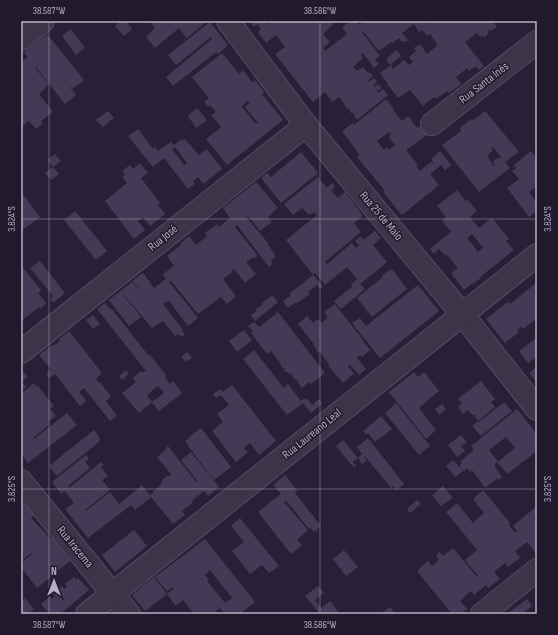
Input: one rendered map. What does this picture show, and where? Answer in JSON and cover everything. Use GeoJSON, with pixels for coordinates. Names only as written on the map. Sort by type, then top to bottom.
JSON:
{"type":"FeatureCollection","features":[{"type":"Feature","properties":{"kind":"street"},"geometry":{"type":"LineString","coordinates":[[21,39],[43,21]]}},
{"type":"Feature","properties":{"kind":"street","name":"Rua 25 de Maio"},"geometry":{"type":"LineString","coordinates":[[228,21],[306,125],[462,314],[537,409]]}},
{"type":"Feature","properties":{"kind":"street","name":"Rua Santa Inês"},"geometry":{"type":"LineString","coordinates":[[432,124],[537,42]]}},
{"type":"Feature","properties":{"kind":"street","name":"Rua José"},"geometry":{"type":"LineString","coordinates":[[21,352],[306,125]]}},
{"type":"Feature","properties":{"kind":"street","name":"Rua Laureano Leal"},"geometry":{"type":"LineString","coordinates":[[87,614],[537,255]]}},
{"type":"Feature","properties":{"kind":"street","name":"Rua Iracema"},"geometry":{"type":"LineString","coordinates":[[21,481],[129,614]]}},
{"type":"Feature","properties":{"kind":"street"},"geometry":{"type":"LineString","coordinates":[[482,614],[537,570]]}},
{"type":"Feature","properties":{"kind":"building"},"geometry":{"type":"Polygon","coordinates":[[[121,21],[126,21],[132,29],[124,36],[115,26],[121,21]]]}},
{"type":"Feature","properties":{"kind":"building"},"geometry":{"type":"Polygon","coordinates":[[[150,21],[204,21],[205,23],[187,38],[179,28],[155,48],[146,37],[155,28],[150,21]]]}},
{"type":"Feature","properties":{"kind":"building"},"geometry":{"type":"Polygon","coordinates":[[[249,21],[266,21],[268,24],[271,21],[331,21],[334,24],[323,34],[330,42],[323,48],[325,51],[347,34],[342,27],[350,21],[356,21],[359,25],[364,21],[430,21],[431,23],[433,21],[493,21],[497,27],[491,31],[490,29],[488,31],[489,33],[484,37],[482,35],[480,37],[477,33],[465,42],[484,66],[479,70],[476,66],[469,71],[467,68],[456,77],[461,84],[460,85],[449,93],[447,91],[436,99],[434,97],[423,106],[410,90],[398,98],[380,73],[391,65],[393,69],[404,60],[409,65],[413,62],[409,57],[416,51],[414,48],[420,44],[427,54],[438,45],[430,34],[427,36],[422,30],[419,32],[414,24],[402,33],[408,40],[406,42],[402,42],[399,38],[392,44],[391,42],[379,51],[363,31],[362,32],[380,56],[375,60],[379,64],[374,68],[363,53],[361,55],[363,58],[353,67],[357,71],[363,67],[373,76],[368,80],[369,82],[374,78],[377,82],[373,85],[374,87],[378,84],[382,88],[377,91],[378,93],[383,89],[388,95],[357,120],[354,116],[355,115],[353,113],[352,114],[349,108],[347,109],[344,102],[343,103],[339,97],[332,102],[325,92],[313,102],[275,54],[285,47],[276,35],[266,43],[258,32],[261,29],[257,24],[254,27],[249,21]]]}},
{"type":"Feature","properties":{"kind":"building"},"geometry":{"type":"Polygon","coordinates":[[[210,22],[228,45],[218,54],[216,52],[173,86],[166,77],[212,39],[211,37],[176,65],[168,55],[210,22]]]}},
{"type":"Feature","properties":{"kind":"building"},"geometry":{"type":"Polygon","coordinates":[[[71,29],[85,48],[76,55],[62,36],[71,29]]]}},
{"type":"Feature","properties":{"kind":"building"},"geometry":{"type":"Polygon","coordinates":[[[47,34],[84,80],[72,89],[62,78],[76,95],[65,104],[36,67],[35,68],[49,84],[39,94],[53,112],[41,121],[43,123],[36,129],[29,121],[21,127],[21,63],[28,57],[24,52],[47,34]]]}},
{"type":"Feature","properties":{"kind":"building"},"geometry":{"type":"Polygon","coordinates":[[[397,50],[401,56],[390,65],[386,59],[397,50]]]}},
{"type":"Feature","properties":{"kind":"building"},"geometry":{"type":"Polygon","coordinates":[[[222,53],[239,74],[243,70],[252,82],[255,80],[264,92],[262,94],[283,120],[227,165],[206,139],[221,127],[211,115],[216,112],[210,105],[208,107],[204,102],[209,98],[192,77],[222,53]],[[248,101],[241,107],[256,124],[258,123],[245,107],[250,103],[248,101]]]}},
{"type":"Feature","properties":{"kind":"building"},"geometry":{"type":"Polygon","coordinates":[[[386,99],[402,121],[408,116],[417,128],[419,126],[427,135],[406,150],[418,165],[416,166],[420,171],[431,162],[434,164],[431,159],[440,151],[451,165],[445,170],[441,165],[430,174],[439,185],[402,215],[383,192],[385,191],[357,157],[360,155],[342,131],[353,123],[354,125],[386,99]],[[389,132],[377,141],[384,150],[387,147],[389,150],[395,145],[389,137],[391,135],[389,132]]]}},
{"type":"Feature","properties":{"kind":"building"},"geometry":{"type":"Polygon","coordinates":[[[197,108],[207,120],[196,128],[188,116],[197,108]]]}},
{"type":"Feature","properties":{"kind":"building"},"geometry":{"type":"Polygon","coordinates":[[[108,111],[114,118],[103,127],[96,120],[108,111]]]}},
{"type":"Feature","properties":{"kind":"building"},"geometry":{"type":"Polygon","coordinates":[[[485,111],[519,152],[505,162],[510,168],[479,192],[442,145],[461,131],[460,128],[471,119],[472,121],[485,111]],[[493,147],[491,148],[493,150],[488,157],[494,166],[495,165],[493,162],[497,158],[499,159],[501,157],[493,147]]]}},
{"type":"Feature","properties":{"kind":"building"},"geometry":{"type":"Polygon","coordinates":[[[138,129],[153,149],[155,147],[158,151],[171,142],[174,145],[182,139],[183,141],[185,139],[199,155],[207,149],[222,169],[203,184],[198,177],[193,181],[195,184],[188,189],[164,158],[153,167],[128,136],[138,129]],[[175,147],[172,149],[184,165],[187,163],[175,147]]]}},
{"type":"Feature","properties":{"kind":"building"},"geometry":{"type":"Polygon","coordinates":[[[531,151],[537,159],[537,184],[535,185],[536,187],[529,192],[537,203],[537,211],[529,217],[507,188],[519,179],[512,171],[516,168],[514,165],[531,151]]]}},
{"type":"Feature","properties":{"kind":"building"},"geometry":{"type":"Polygon","coordinates":[[[301,152],[318,173],[281,203],[261,178],[267,173],[271,177],[301,152]]]}},
{"type":"Feature","properties":{"kind":"building"},"geometry":{"type":"Polygon","coordinates":[[[55,154],[61,161],[53,167],[47,160],[55,154]]]}},
{"type":"Feature","properties":{"kind":"building"},"geometry":{"type":"Polygon","coordinates":[[[140,163],[148,173],[141,178],[160,203],[158,205],[165,214],[150,226],[143,217],[138,221],[145,230],[134,239],[105,201],[127,183],[122,177],[125,175],[122,171],[130,165],[133,169],[140,163]]]}},
{"type":"Feature","properties":{"kind":"building"},"geometry":{"type":"Polygon","coordinates":[[[53,167],[59,174],[51,180],[45,173],[53,167]]]}},
{"type":"Feature","properties":{"kind":"building"},"geometry":{"type":"Polygon","coordinates":[[[318,177],[327,188],[332,183],[335,187],[331,190],[338,198],[345,192],[363,216],[354,223],[361,232],[325,262],[327,264],[352,243],[356,248],[360,245],[358,245],[355,241],[361,236],[363,240],[375,231],[381,238],[373,245],[387,262],[360,284],[365,289],[341,309],[334,301],[353,286],[351,285],[357,279],[347,267],[325,285],[315,273],[313,275],[286,240],[317,215],[314,212],[309,215],[302,208],[293,215],[284,204],[318,177]]]}},
{"type":"Feature","properties":{"kind":"building"},"geometry":{"type":"Polygon","coordinates":[[[256,182],[278,208],[268,217],[272,222],[260,231],[248,216],[247,218],[269,244],[268,245],[276,256],[271,261],[273,264],[269,267],[237,225],[235,227],[258,256],[246,262],[256,274],[245,283],[234,269],[223,279],[236,296],[227,304],[221,297],[198,314],[171,281],[169,282],[198,318],[188,326],[169,301],[163,304],[185,334],[181,337],[178,334],[175,336],[163,321],[152,328],[123,295],[141,317],[129,326],[109,300],[132,282],[138,288],[132,281],[143,273],[154,288],[166,279],[163,274],[174,266],[167,256],[181,245],[180,244],[189,236],[196,245],[207,236],[205,233],[217,224],[219,227],[230,218],[223,208],[256,182]]]}},
{"type":"Feature","properties":{"kind":"building"},"geometry":{"type":"Polygon","coordinates":[[[457,190],[477,211],[470,217],[479,228],[492,218],[509,239],[506,241],[514,250],[480,277],[481,278],[464,290],[451,273],[458,268],[446,254],[445,255],[439,249],[434,254],[430,249],[451,232],[442,220],[446,217],[437,206],[457,190]],[[472,234],[467,238],[478,252],[483,248],[472,234]]]}},
{"type":"Feature","properties":{"kind":"building"},"geometry":{"type":"Polygon","coordinates":[[[21,192],[40,217],[21,231],[21,192]]]}},
{"type":"Feature","properties":{"kind":"building"},"geometry":{"type":"Polygon","coordinates":[[[75,211],[107,251],[96,260],[64,220],[75,211]]]}},
{"type":"Feature","properties":{"kind":"building"},"geometry":{"type":"Polygon","coordinates":[[[40,261],[65,293],[53,303],[50,299],[53,296],[30,268],[40,261]]]}},
{"type":"Feature","properties":{"kind":"building"},"geometry":{"type":"Polygon","coordinates":[[[21,265],[41,290],[38,293],[46,303],[40,309],[39,307],[21,321],[21,265]]]}},
{"type":"Feature","properties":{"kind":"building"},"geometry":{"type":"Polygon","coordinates":[[[391,269],[391,271],[392,269],[407,289],[372,317],[357,298],[391,269]]]}},
{"type":"Feature","properties":{"kind":"building"},"geometry":{"type":"Polygon","coordinates":[[[313,275],[323,286],[320,289],[317,285],[308,292],[310,294],[288,308],[283,301],[291,295],[289,294],[290,293],[313,275]]]}},
{"type":"Feature","properties":{"kind":"building"},"geometry":{"type":"Polygon","coordinates":[[[535,284],[537,287],[537,318],[523,329],[521,326],[517,330],[519,332],[505,343],[486,319],[508,302],[510,304],[535,284]]]}},
{"type":"Feature","properties":{"kind":"building"},"geometry":{"type":"Polygon","coordinates":[[[418,285],[439,311],[380,358],[352,323],[360,318],[366,326],[418,285]]]}},
{"type":"Feature","properties":{"kind":"building"},"geometry":{"type":"Polygon","coordinates":[[[272,295],[278,302],[255,321],[251,315],[256,312],[255,310],[272,295]]]}},
{"type":"Feature","properties":{"kind":"building"},"geometry":{"type":"Polygon","coordinates":[[[105,303],[110,309],[111,308],[148,355],[149,354],[166,375],[164,376],[170,384],[173,381],[182,393],[159,411],[152,402],[139,413],[122,393],[136,382],[133,378],[141,371],[142,373],[146,371],[97,309],[105,303]],[[158,386],[147,395],[152,402],[164,393],[158,386]]]}},
{"type":"Feature","properties":{"kind":"building"},"geometry":{"type":"Polygon","coordinates":[[[335,304],[370,350],[362,357],[360,355],[357,358],[366,369],[359,375],[350,365],[348,366],[354,374],[343,383],[328,365],[329,364],[320,352],[319,353],[316,350],[317,349],[313,345],[314,344],[298,324],[307,316],[313,323],[318,319],[322,323],[328,317],[324,312],[335,304]]]}},
{"type":"Feature","properties":{"kind":"building"},"geometry":{"type":"Polygon","coordinates":[[[278,312],[325,373],[311,384],[309,382],[302,388],[291,373],[289,374],[284,370],[285,369],[280,365],[281,364],[271,351],[267,354],[251,333],[253,332],[248,326],[254,322],[259,327],[278,312]]]}},
{"type":"Feature","properties":{"kind":"building"},"geometry":{"type":"Polygon","coordinates":[[[93,315],[100,324],[93,329],[86,320],[93,315]]]}},
{"type":"Feature","properties":{"kind":"building"},"geometry":{"type":"Polygon","coordinates":[[[244,330],[252,340],[237,352],[229,341],[244,330]]]}},
{"type":"Feature","properties":{"kind":"building"},"geometry":{"type":"Polygon","coordinates":[[[69,331],[102,373],[96,379],[111,397],[106,401],[117,416],[110,421],[84,388],[79,392],[86,401],[80,406],[55,374],[49,378],[46,374],[51,369],[39,355],[53,344],[53,346],[60,341],[59,339],[69,331]]]}},
{"type":"Feature","properties":{"kind":"building"},"geometry":{"type":"Polygon","coordinates":[[[537,337],[537,356],[528,363],[519,351],[537,337]]]}},
{"type":"Feature","properties":{"kind":"building"},"geometry":{"type":"Polygon","coordinates":[[[254,350],[284,388],[288,384],[301,401],[306,398],[312,405],[319,399],[322,404],[311,413],[303,403],[287,415],[243,359],[254,350]]]}},
{"type":"Feature","properties":{"kind":"building"},"geometry":{"type":"Polygon","coordinates":[[[187,352],[192,358],[186,362],[181,357],[187,352]]]}},
{"type":"Feature","properties":{"kind":"building"},"geometry":{"type":"Polygon","coordinates":[[[537,366],[537,383],[529,373],[537,366]]]}},
{"type":"Feature","properties":{"kind":"building"},"geometry":{"type":"Polygon","coordinates":[[[21,369],[28,377],[22,381],[26,387],[21,393],[21,369]]]}},
{"type":"Feature","properties":{"kind":"building"},"geometry":{"type":"Polygon","coordinates":[[[126,370],[129,374],[122,380],[119,376],[126,370]]]}},
{"type":"Feature","properties":{"kind":"building"},"geometry":{"type":"Polygon","coordinates":[[[414,372],[418,377],[424,372],[439,391],[419,408],[436,430],[426,439],[389,392],[414,372]]]}},
{"type":"Feature","properties":{"kind":"building"},"geometry":{"type":"Polygon","coordinates":[[[481,381],[495,399],[491,402],[495,407],[478,421],[468,410],[463,414],[458,407],[462,403],[458,399],[481,381]]]}},
{"type":"Feature","properties":{"kind":"building"},"geometry":{"type":"Polygon","coordinates":[[[34,383],[54,406],[50,409],[56,416],[48,422],[50,424],[33,438],[34,439],[67,413],[77,425],[28,463],[21,453],[21,394],[34,383]]]}},
{"type":"Feature","properties":{"kind":"building"},"geometry":{"type":"Polygon","coordinates":[[[232,385],[276,441],[259,455],[250,443],[244,448],[248,452],[236,462],[212,431],[223,422],[217,414],[229,405],[221,395],[216,398],[213,394],[220,389],[223,392],[232,385]]]}},
{"type":"Feature","properties":{"kind":"building"},"geometry":{"type":"Polygon","coordinates":[[[504,402],[512,411],[481,436],[472,426],[504,402]]]}},
{"type":"Feature","properties":{"kind":"building"},"geometry":{"type":"Polygon","coordinates":[[[396,403],[430,446],[419,455],[385,413],[396,403]]]}},
{"type":"Feature","properties":{"kind":"building"},"geometry":{"type":"Polygon","coordinates":[[[442,404],[446,409],[439,415],[435,409],[442,404]]]}},
{"type":"Feature","properties":{"kind":"building"},"geometry":{"type":"Polygon","coordinates":[[[517,409],[537,434],[537,451],[507,474],[497,462],[494,465],[502,477],[499,480],[498,478],[485,488],[472,470],[470,472],[467,468],[464,471],[459,466],[462,463],[461,461],[474,450],[471,446],[517,409]],[[506,437],[489,450],[498,462],[515,448],[506,437]]]}},
{"type":"Feature","properties":{"kind":"building"},"geometry":{"type":"Polygon","coordinates":[[[381,416],[392,429],[375,442],[368,433],[366,435],[363,431],[381,416]]]}},
{"type":"Feature","properties":{"kind":"building"},"geometry":{"type":"Polygon","coordinates":[[[201,428],[231,467],[214,480],[185,441],[201,428]]]}},
{"type":"Feature","properties":{"kind":"building"},"geometry":{"type":"Polygon","coordinates":[[[94,430],[100,438],[100,441],[57,476],[49,466],[94,430]]]}},
{"type":"Feature","properties":{"kind":"building"},"geometry":{"type":"Polygon","coordinates":[[[461,435],[467,442],[461,446],[465,451],[457,457],[448,445],[461,435]]]}},
{"type":"Feature","properties":{"kind":"building"},"geometry":{"type":"Polygon","coordinates":[[[368,438],[404,484],[397,490],[393,486],[391,488],[365,456],[364,457],[367,460],[362,464],[358,458],[362,454],[357,447],[368,438]]]}},
{"type":"Feature","properties":{"kind":"building"},"geometry":{"type":"Polygon","coordinates":[[[343,440],[358,458],[353,462],[356,466],[354,468],[336,446],[343,440]]]}},
{"type":"Feature","properties":{"kind":"building"},"geometry":{"type":"Polygon","coordinates":[[[168,446],[197,483],[198,482],[181,460],[191,452],[219,487],[208,496],[204,491],[182,511],[185,515],[173,524],[151,497],[135,510],[131,505],[88,538],[65,509],[74,503],[65,491],[61,494],[52,482],[86,455],[89,459],[85,462],[90,468],[68,486],[69,488],[101,462],[104,465],[101,467],[108,476],[102,480],[110,490],[85,510],[86,511],[110,492],[119,504],[142,485],[150,495],[161,485],[162,480],[171,474],[157,457],[166,450],[165,449],[168,446]]]}},
{"type":"Feature","properties":{"kind":"building"},"geometry":{"type":"Polygon","coordinates":[[[453,460],[463,471],[455,477],[446,466],[453,460]]]}},
{"type":"Feature","properties":{"kind":"building"},"geometry":{"type":"Polygon","coordinates":[[[285,475],[297,491],[295,493],[321,526],[314,532],[311,528],[309,529],[286,500],[284,502],[308,530],[297,540],[302,545],[291,554],[258,512],[281,494],[273,485],[285,475]]]}},
{"type":"Feature","properties":{"kind":"building"},"geometry":{"type":"Polygon","coordinates":[[[443,486],[453,498],[441,506],[432,495],[443,486]]]}},
{"type":"Feature","properties":{"kind":"building"},"geometry":{"type":"Polygon","coordinates":[[[483,490],[510,523],[509,525],[515,533],[517,531],[513,526],[537,506],[537,550],[535,552],[527,542],[515,551],[520,558],[508,567],[505,563],[494,572],[500,579],[488,588],[486,585],[474,595],[471,591],[460,601],[467,609],[461,614],[452,614],[417,571],[428,561],[432,566],[439,560],[436,555],[440,552],[443,556],[453,548],[477,577],[478,576],[465,560],[477,550],[446,512],[457,503],[473,523],[484,513],[473,499],[483,490]]]}},
{"type":"Feature","properties":{"kind":"building"},"geometry":{"type":"Polygon","coordinates":[[[417,500],[421,504],[410,513],[407,509],[417,500]]]}},
{"type":"Feature","properties":{"kind":"building"},"geometry":{"type":"Polygon","coordinates":[[[21,501],[34,515],[31,518],[51,539],[52,538],[70,561],[37,588],[21,567],[21,563],[32,554],[31,553],[21,561],[21,501]]]}},
{"type":"Feature","properties":{"kind":"building"},"geometry":{"type":"Polygon","coordinates":[[[240,518],[279,566],[269,573],[262,565],[250,574],[232,551],[244,542],[231,526],[240,518]]]}},
{"type":"Feature","properties":{"kind":"building"},"geometry":{"type":"Polygon","coordinates":[[[134,530],[147,546],[115,572],[102,555],[134,530]]]}},
{"type":"Feature","properties":{"kind":"building"},"geometry":{"type":"Polygon","coordinates":[[[205,539],[255,602],[243,611],[245,614],[225,614],[220,608],[212,614],[194,614],[183,600],[176,606],[167,594],[174,588],[173,587],[167,591],[155,577],[205,539]],[[210,570],[205,575],[209,580],[207,581],[225,603],[232,598],[210,570]]]}},
{"type":"Feature","properties":{"kind":"building"},"geometry":{"type":"Polygon","coordinates":[[[344,550],[358,567],[346,576],[333,559],[344,550]]]}},
{"type":"Feature","properties":{"kind":"building"},"geometry":{"type":"Polygon","coordinates":[[[74,577],[76,580],[78,578],[89,590],[60,614],[49,614],[41,604],[50,596],[52,599],[55,596],[53,594],[62,586],[64,589],[67,587],[65,584],[74,577]]]}},
{"type":"Feature","properties":{"kind":"building"},"geometry":{"type":"Polygon","coordinates":[[[154,577],[167,594],[145,611],[132,595],[154,577]]]}},
{"type":"Feature","properties":{"kind":"building"},"geometry":{"type":"Polygon","coordinates":[[[318,586],[324,593],[315,600],[321,608],[330,601],[340,614],[320,614],[305,596],[318,586]]]}},
{"type":"Feature","properties":{"kind":"building"},"geometry":{"type":"Polygon","coordinates":[[[25,598],[34,609],[28,614],[21,614],[21,601],[25,598]]]}},
{"type":"Feature","properties":{"kind":"building"},"geometry":{"type":"Polygon","coordinates":[[[527,599],[532,606],[522,614],[507,614],[527,599]]]}},
{"type":"Feature","properties":{"kind":"building"},"geometry":{"type":"Polygon","coordinates":[[[390,607],[395,614],[381,614],[390,607]]]}}]}
